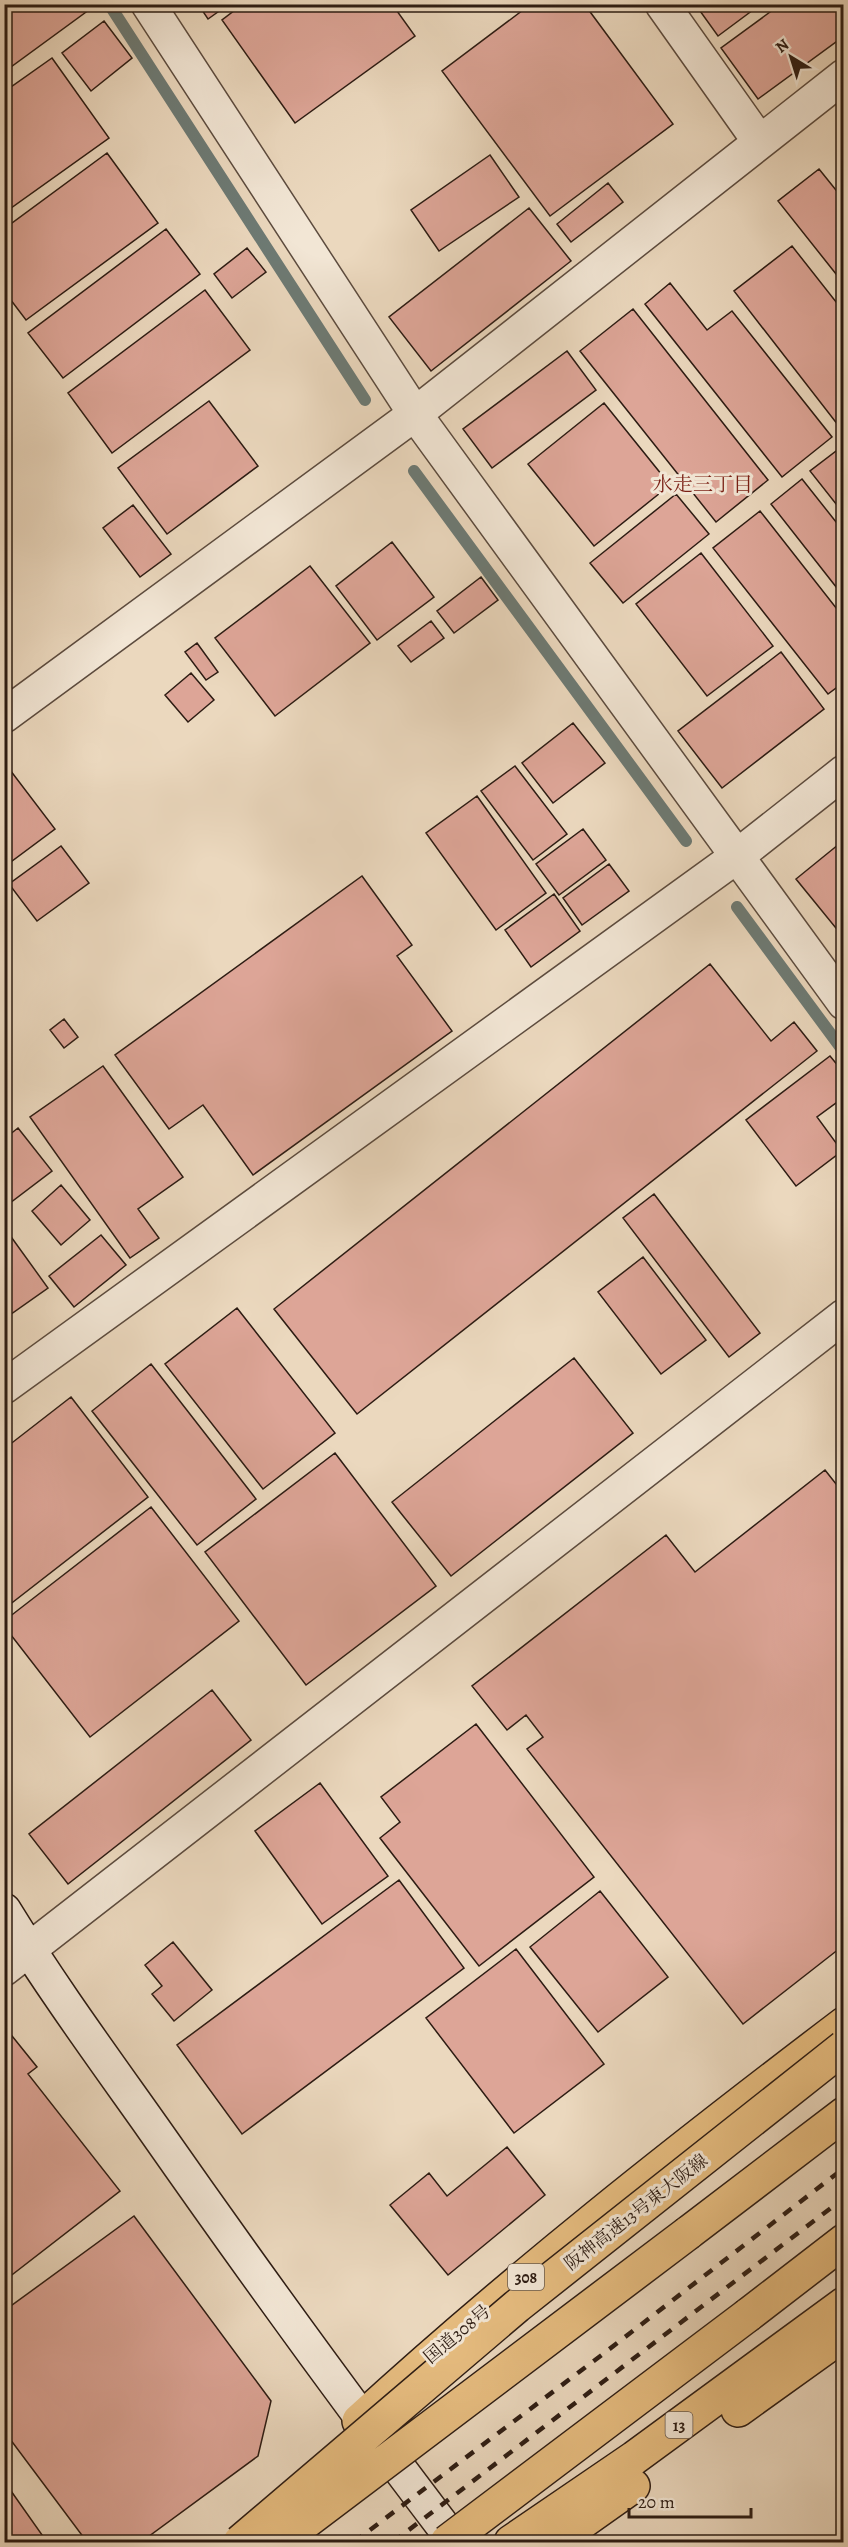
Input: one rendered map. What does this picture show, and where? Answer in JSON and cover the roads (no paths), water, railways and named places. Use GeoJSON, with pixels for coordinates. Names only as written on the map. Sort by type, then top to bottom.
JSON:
{"type":"FeatureCollection","features":[{"type":"Feature","properties":{"kind":"highway","name":"国道308号"},"geometry":{"type":"LineString","coordinates":[[220,2542],[295,2479],[457,2333],[716,2121],[843,2024]]}},
{"type":"Feature","properties":{"kind":"highway","name":"阪神高速13号東大阪線"},"geometry":{"type":"LineString","coordinates":[[240,2542],[517,2306],[843,2047]]}},
{"type":"Feature","properties":{"kind":"highway"},"geometry":{"type":"LineString","coordinates":[[279,2542],[843,2114]]}},
{"type":"Feature","properties":{"kind":"highway"},"geometry":{"type":"LineString","coordinates":[[447,2542],[843,2241]]}},
{"type":"Feature","properties":{"kind":"highway","name":"13"},"geometry":{"type":"LineString","coordinates":[[511,2542],[634,2458],[843,2304]]}},
{"type":"Feature","properties":{"kind":"highway"},"geometry":{"type":"LineString","coordinates":[[554,2542],[843,2334]]}},
{"type":"Feature","properties":{"kind":"street"},"geometry":{"type":"LineString","coordinates":[[148,4],[415,414],[843,1003]]}},
{"type":"Feature","properties":{"kind":"street"},"geometry":{"type":"LineString","coordinates":[[662,4],[759,141]]}},
{"type":"Feature","properties":{"kind":"street"},"geometry":{"type":"LineString","coordinates":[[4,716],[415,414],[843,76]]}},
{"type":"Feature","properties":{"kind":"street"},"geometry":{"type":"LineString","coordinates":[[4,1387],[736,856],[843,772]]}},
{"type":"Feature","properties":{"kind":"street"},"geometry":{"type":"LineString","coordinates":[[16,1959],[843,1316]]}},
{"type":"Feature","properties":{"kind":"street"},"geometry":{"type":"LineString","coordinates":[[4,1910],[16,1959],[455,2542]]}},
{"type":"Feature","properties":{"kind":"waterway"},"geometry":{"type":"LineString","coordinates":[[109,4],[365,400]]}},
{"type":"Feature","properties":{"kind":"waterway"},"geometry":{"type":"LineString","coordinates":[[414,471],[686,841]]}},
{"type":"Feature","properties":{"kind":"waterway"},"geometry":{"type":"LineString","coordinates":[[737,907],[844,1052]]}},
{"type":"Feature","properties":{"kind":"railway"},"geometry":{"type":"LineString","coordinates":[[354,2542],[844,2168]]}},
{"type":"Feature","properties":{"kind":"railway"},"geometry":{"type":"LineString","coordinates":[[393,2542],[844,2198]]}},
{"type":"Feature","properties":{"kind":"district","name":"水走三丁目"},"geometry":{"type":"Point","coordinates":[703,484]}}]}
